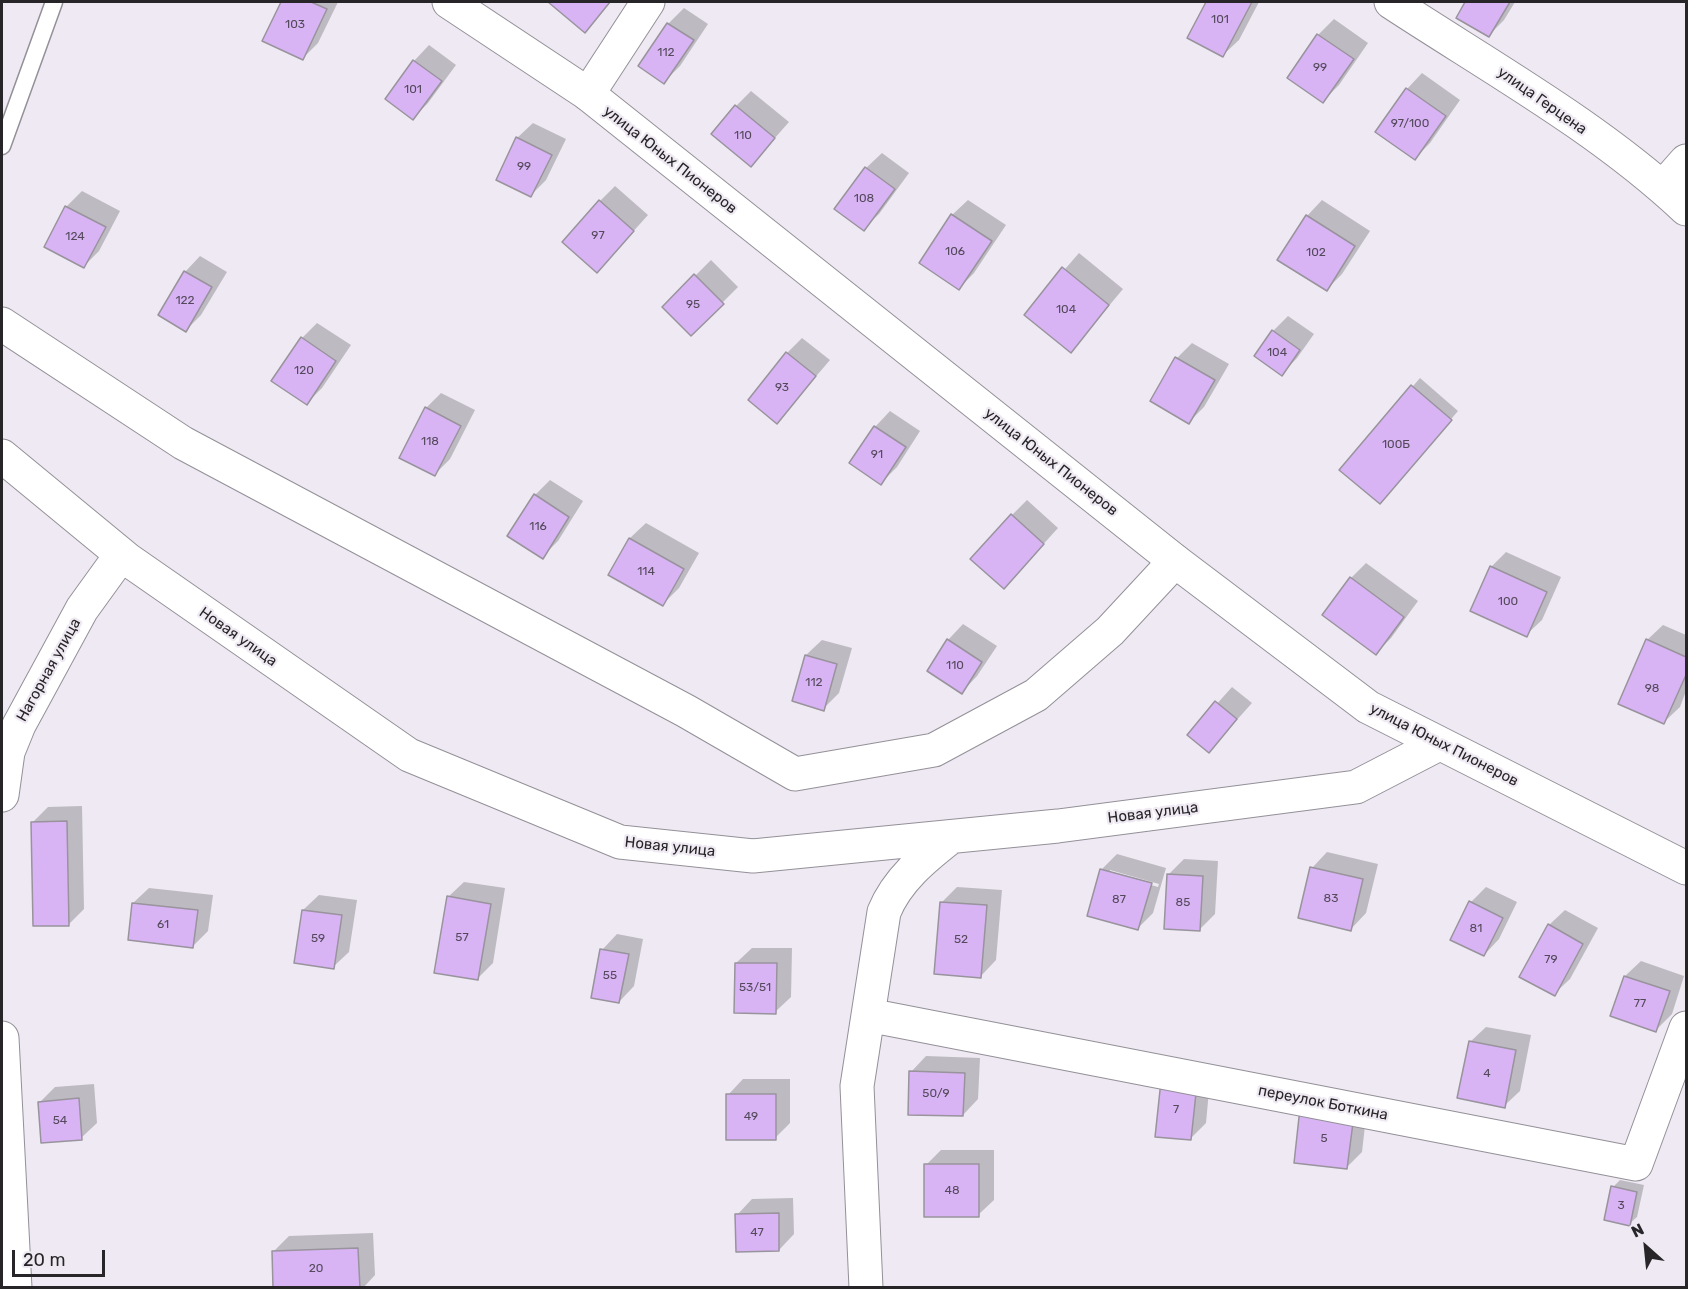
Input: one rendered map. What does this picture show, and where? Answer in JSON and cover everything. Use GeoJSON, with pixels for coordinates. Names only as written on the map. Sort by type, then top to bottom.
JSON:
{"type":"FeatureCollection","features":[{"type":"Feature","properties":{"kind":"street","name":"улица Юных Пионеров"},"geometry":{"type":"LineString","coordinates":[[449,2],[588,94],[1175,561],[1368,707],[1686,868]]}},
{"type":"Feature","properties":{"kind":"street"},"geometry":{"type":"LineString","coordinates":[[588,94],[648,2]]}},
{"type":"Feature","properties":{"kind":"street","name":"улица Герцена"},"geometry":{"type":"LineString","coordinates":[[1391,2],[1527,87],[1663,187],[1686,209]]}},
{"type":"Feature","properties":{"kind":"street"},"geometry":{"type":"LineString","coordinates":[[1663,187],[1686,161]]}},
{"type":"Feature","properties":{"kind":"street"},"geometry":{"type":"LineString","coordinates":[[2,324],[183,443],[686,711],[795,774],[934,750],[1036,695],[1110,631],[1175,561]]}},
{"type":"Feature","properties":{"kind":"street","name":"Новая улица"},"geometry":{"type":"LineString","coordinates":[[2,456],[121,555],[408,754],[620,842],[753,855],[951,837],[1356,787],[1439,744]]}},
{"type":"Feature","properties":{"kind":"street","name":"Нагорная улица"},"geometry":{"type":"LineString","coordinates":[[2,795],[8,752],[19,725],[82,609],[121,555]]}},
{"type":"Feature","properties":{"kind":"street"},"geometry":{"type":"LineString","coordinates":[[867,1287],[857,1086],[884,912],[890,896],[926,857],[951,837]]}},
{"type":"Feature","properties":{"kind":"street","name":"переулок Боткина"},"geometry":{"type":"LineString","coordinates":[[868,1015],[1636,1164],[1686,1028]]}},
{"type":"Feature","properties":{"kind":"street"},"geometry":{"type":"LineString","coordinates":[[2,1038],[15,1287]]}},
{"type":"Feature","properties":{"kind":"lane"},"geometry":{"type":"LineString","coordinates":[[2,146],[54,2]]}},
{"type":"Feature","properties":{"kind":"building"},"geometry":{"type":"Polygon","coordinates":[[[281,2],[311,2],[327,9],[303,60],[262,41],[281,2]]]}},
{"type":"Feature","properties":{"kind":"building"},"geometry":{"type":"Polygon","coordinates":[[[548,2],[610,2],[585,33],[548,2]]]}},
{"type":"Feature","properties":{"kind":"building"},"geometry":{"type":"Polygon","coordinates":[[[1206,2],[1252,2],[1223,57],[1187,38],[1206,2]]]}},
{"type":"Feature","properties":{"kind":"building"},"geometry":{"type":"Polygon","coordinates":[[[1465,2],[1510,2],[1489,37],[1456,18],[1465,2]]]}},
{"type":"Feature","properties":{"kind":"building"},"geometry":{"type":"Polygon","coordinates":[[[667,23],[694,40],[664,84],[638,66],[667,23]]]}},
{"type":"Feature","properties":{"kind":"building"},"geometry":{"type":"Polygon","coordinates":[[[1317,34],[1354,59],[1323,103],[1287,78],[1317,34]]]}},
{"type":"Feature","properties":{"kind":"building"},"geometry":{"type":"Polygon","coordinates":[[[413,60],[442,81],[413,120],[385,99],[413,60]]]}},
{"type":"Feature","properties":{"kind":"building"},"geometry":{"type":"Polygon","coordinates":[[[1406,88],[1446,116],[1415,160],[1375,132],[1406,88]]]}},
{"type":"Feature","properties":{"kind":"building"},"geometry":{"type":"Polygon","coordinates":[[[735,105],[775,138],[751,167],[711,134],[735,105]]]}},
{"type":"Feature","properties":{"kind":"building"},"geometry":{"type":"Polygon","coordinates":[[[516,137],[552,155],[531,197],[496,180],[516,137]]]}},
{"type":"Feature","properties":{"kind":"building"},"geometry":{"type":"Polygon","coordinates":[[[865,167],[895,189],[864,231],[834,209],[865,167]]]}},
{"type":"Feature","properties":{"kind":"building"},"geometry":{"type":"Polygon","coordinates":[[[599,200],[634,231],[597,273],[562,242],[599,200]]]}},
{"type":"Feature","properties":{"kind":"building"},"geometry":{"type":"Polygon","coordinates":[[[65,206],[106,227],[84,268],[44,247],[65,206]]]}},
{"type":"Feature","properties":{"kind":"building"},"geometry":{"type":"Polygon","coordinates":[[[951,214],[992,241],[959,290],[919,263],[951,214]]]}},
{"type":"Feature","properties":{"kind":"building"},"geometry":{"type":"Polygon","coordinates":[[[1306,215],[1355,246],[1327,291],[1277,260],[1306,215]]]}},
{"type":"Feature","properties":{"kind":"building"},"geometry":{"type":"Polygon","coordinates":[[[1062,267],[1109,305],[1071,353],[1024,315],[1062,267]]]}},
{"type":"Feature","properties":{"kind":"building"},"geometry":{"type":"Polygon","coordinates":[[[184,271],[212,287],[186,332],[158,315],[184,271]]]}},
{"type":"Feature","properties":{"kind":"building"},"geometry":{"type":"Polygon","coordinates":[[[694,274],[724,304],[691,336],[662,307],[694,274]]]}},
{"type":"Feature","properties":{"kind":"building"},"geometry":{"type":"Polygon","coordinates":[[[1272,330],[1300,350],[1282,376],[1254,356],[1272,330]]]}},
{"type":"Feature","properties":{"kind":"building"},"geometry":{"type":"Polygon","coordinates":[[[301,337],[336,361],[307,405],[271,381],[301,337]]]}},
{"type":"Feature","properties":{"kind":"building"},"geometry":{"type":"Polygon","coordinates":[[[786,352],[816,376],[777,424],[748,400],[786,352]]]}},
{"type":"Feature","properties":{"kind":"building"},"geometry":{"type":"Polygon","coordinates":[[[1175,357],[1215,380],[1189,424],[1150,401],[1175,357]]]}},
{"type":"Feature","properties":{"kind":"building"},"geometry":{"type":"Polygon","coordinates":[[[1411,385],[1452,420],[1380,504],[1339,470],[1411,385]]]}},
{"type":"Feature","properties":{"kind":"building"},"geometry":{"type":"Polygon","coordinates":[[[425,407],[461,426],[435,476],[399,458],[425,407]]]}},
{"type":"Feature","properties":{"kind":"building"},"geometry":{"type":"Polygon","coordinates":[[[874,426],[906,447],[881,485],[849,463],[874,426]]]}},
{"type":"Feature","properties":{"kind":"building"},"geometry":{"type":"Polygon","coordinates":[[[534,494],[569,517],[543,559],[507,536],[534,494]]]}},
{"type":"Feature","properties":{"kind":"building"},"geometry":{"type":"Polygon","coordinates":[[[1011,514],[1044,544],[1004,589],[970,559],[1011,514]]]}},
{"type":"Feature","properties":{"kind":"building"},"geometry":{"type":"Polygon","coordinates":[[[629,538],[684,569],[663,606],[608,575],[629,538]]]}},
{"type":"Feature","properties":{"kind":"building"},"geometry":{"type":"Polygon","coordinates":[[[1490,566],[1547,592],[1527,637],[1470,611],[1490,566]]]}},
{"type":"Feature","properties":{"kind":"building"},"geometry":{"type":"Polygon","coordinates":[[[1350,577],[1404,617],[1376,655],[1322,615],[1350,577]]]}},
{"type":"Feature","properties":{"kind":"building"},"geometry":{"type":"Polygon","coordinates":[[[947,639],[982,662],[962,694],[927,671],[947,639]]]}},
{"type":"Feature","properties":{"kind":"building"},"geometry":{"type":"Polygon","coordinates":[[[1646,639],[1686,657],[1686,675],[1664,724],[1618,704],[1646,639]]]}},
{"type":"Feature","properties":{"kind":"building"},"geometry":{"type":"Polygon","coordinates":[[[805,655],[837,664],[824,711],[792,701],[805,655]]]}},
{"type":"Feature","properties":{"kind":"building"},"geometry":{"type":"Polygon","coordinates":[[[1215,701],[1237,719],[1209,753],[1187,735],[1215,701]]]}},
{"type":"Feature","properties":{"kind":"building"},"geometry":{"type":"Polygon","coordinates":[[[67,821],[69,926],[33,926],[31,822],[67,821]]]}},
{"type":"Feature","properties":{"kind":"building"},"geometry":{"type":"Polygon","coordinates":[[[1310,867],[1363,879],[1351,931],[1298,918],[1310,867]]]}},
{"type":"Feature","properties":{"kind":"building"},"geometry":{"type":"Polygon","coordinates":[[[1100,869],[1152,883],[1138,930],[1087,916],[1100,869]]]}},
{"type":"Feature","properties":{"kind":"building"},"geometry":{"type":"Polygon","coordinates":[[[1167,874],[1203,876],[1200,931],[1164,929],[1167,874]]]}},
{"type":"Feature","properties":{"kind":"building"},"geometry":{"type":"Polygon","coordinates":[[[447,896],[491,904],[478,980],[434,973],[447,896]]]}},
{"type":"Feature","properties":{"kind":"building"},"geometry":{"type":"Polygon","coordinates":[[[1469,901],[1503,918],[1484,956],[1450,940],[1469,901]]]}},
{"type":"Feature","properties":{"kind":"building"},"geometry":{"type":"Polygon","coordinates":[[[940,902],[987,905],[981,978],[934,974],[940,902]]]}},
{"type":"Feature","properties":{"kind":"building"},"geometry":{"type":"Polygon","coordinates":[[[132,903],[198,910],[193,948],[128,940],[132,903]]]}},
{"type":"Feature","properties":{"kind":"building"},"geometry":{"type":"Polygon","coordinates":[[[302,910],[342,915],[334,969],[294,963],[302,910]]]}},
{"type":"Feature","properties":{"kind":"building"},"geometry":{"type":"Polygon","coordinates":[[[1548,924],[1583,944],[1555,996],[1519,977],[1548,924]]]}},
{"type":"Feature","properties":{"kind":"building"},"geometry":{"type":"Polygon","coordinates":[[[600,949],[629,954],[619,1003],[591,998],[600,949]]]}},
{"type":"Feature","properties":{"kind":"building"},"geometry":{"type":"Polygon","coordinates":[[[735,963],[777,963],[776,1014],[734,1013],[735,963]]]}},
{"type":"Feature","properties":{"kind":"building"},"geometry":{"type":"Polygon","coordinates":[[[1624,976],[1670,991],[1656,1032],[1610,1016],[1624,976]]]}},
{"type":"Feature","properties":{"kind":"building"},"geometry":{"type":"Polygon","coordinates":[[[1469,1041],[1516,1050],[1505,1108],[1457,1098],[1469,1041]]]}},
{"type":"Feature","properties":{"kind":"building"},"geometry":{"type":"Polygon","coordinates":[[[909,1071],[965,1073],[963,1116],[908,1115],[909,1071]]]}},
{"type":"Feature","properties":{"kind":"building"},"geometry":{"type":"Polygon","coordinates":[[[1161,1081],[1197,1084],[1191,1140],[1155,1137],[1161,1081]]]}},
{"type":"Feature","properties":{"kind":"building"},"geometry":{"type":"Polygon","coordinates":[[[726,1094],[776,1094],[776,1140],[726,1140],[726,1094]]]}},
{"type":"Feature","properties":{"kind":"building"},"geometry":{"type":"Polygon","coordinates":[[[79,1098],[82,1140],[41,1143],[38,1102],[79,1098]]]}},
{"type":"Feature","properties":{"kind":"building"},"geometry":{"type":"Polygon","coordinates":[[[1300,1108],[1354,1115],[1347,1169],[1294,1163],[1300,1108]]]}},
{"type":"Feature","properties":{"kind":"building"},"geometry":{"type":"Polygon","coordinates":[[[924,1164],[979,1164],[979,1217],[924,1217],[924,1164]]]}},
{"type":"Feature","properties":{"kind":"building"},"geometry":{"type":"Polygon","coordinates":[[[1611,1186],[1637,1192],[1630,1226],[1604,1220],[1611,1186]]]}},
{"type":"Feature","properties":{"kind":"building"},"geometry":{"type":"Polygon","coordinates":[[[779,1213],[779,1251],[736,1252],[735,1214],[779,1213]]]}},
{"type":"Feature","properties":{"kind":"building"},"geometry":{"type":"Polygon","coordinates":[[[358,1248],[360,1288],[273,1288],[272,1251],[358,1248]]]}}]}
